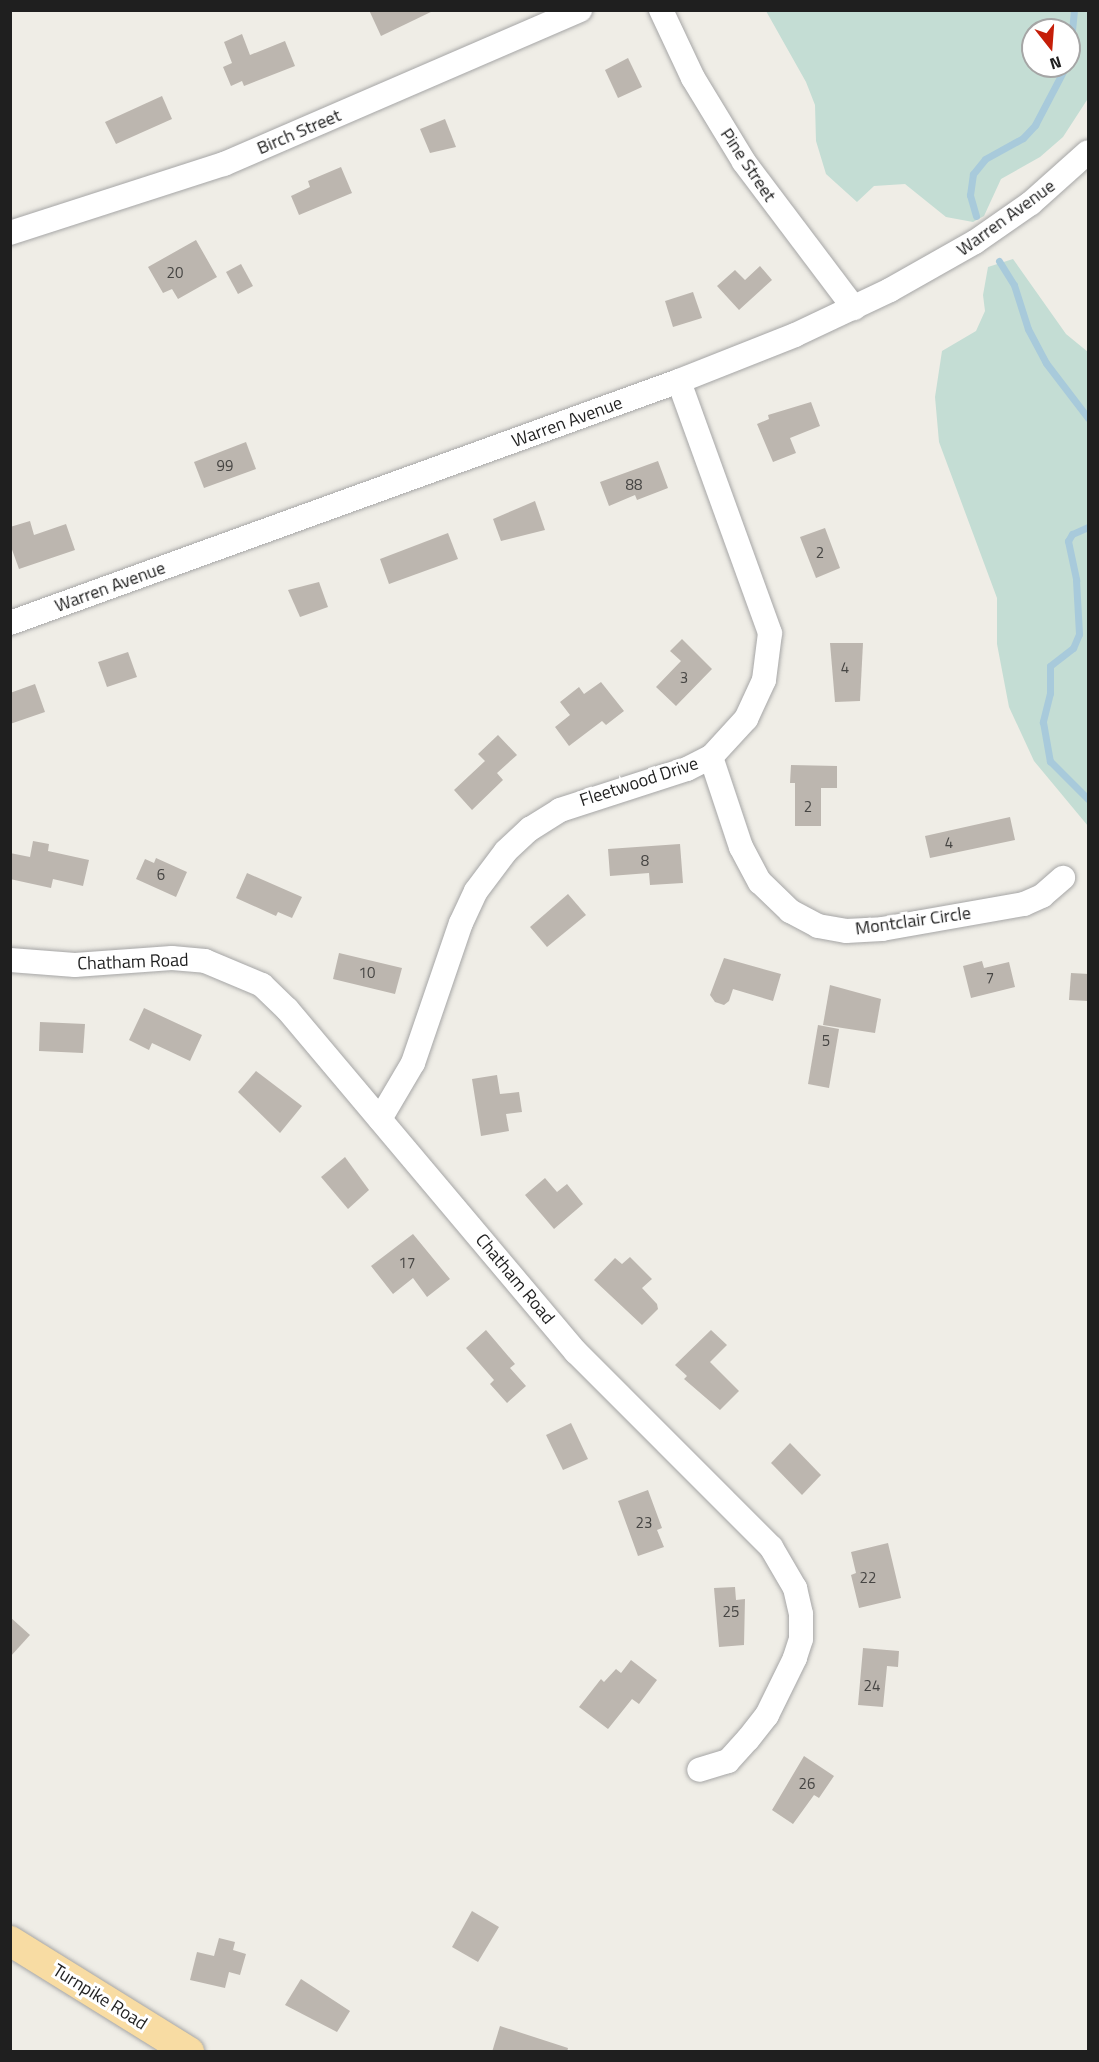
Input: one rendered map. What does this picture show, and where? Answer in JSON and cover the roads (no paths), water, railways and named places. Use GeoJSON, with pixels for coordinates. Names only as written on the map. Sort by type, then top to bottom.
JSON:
{"type":"FeatureCollection","features":[{"type":"Feature","properties":{"kind":"main road","name":"Turnpike Road"},"geometry":{"type":"LineString","coordinates":[[10,1941],[189,2052]]}},
{"type":"Feature","properties":{"kind":"street","name":"Birch Street"},"geometry":{"type":"LineString","coordinates":[[10,233],[224,164],[580,10]]}},
{"type":"Feature","properties":{"kind":"street","name":"Pine Street"},"geometry":{"type":"LineString","coordinates":[[661,10],[693,78],[744,162],[854,308]]}},
{"type":"Feature","properties":{"kind":"street","name":"Warren Avenue"},"geometry":{"type":"LineString","coordinates":[[10,623],[680,381],[854,308],[943,262],[1007,222],[1089,152]]}},
{"type":"Feature","properties":{"kind":"street","name":"Fleetwood Drive"},"geometry":{"type":"LineString","coordinates":[[380,1119],[413,1064],[460,923],[493,865],[515,841],[541,821],[576,803],[687,769],[711,757],[735,734],[756,700],[768,666],[770,633],[680,381]]}},
{"type":"Feature","properties":{"kind":"street","name":"Montclair Circle"},"geometry":{"type":"LineString","coordinates":[[711,757],[741,847],[760,882],[781,904],[818,926],[853,931],[882,929],[1028,903],[1063,878]]}},
{"type":"Feature","properties":{"kind":"street","name":"Chatham Road"},"geometry":{"type":"LineString","coordinates":[[10,960],[75,965],[172,958],[205,961],[239,972],[262,986],[287,1009],[576,1352],[683,1456],[785,1565],[801,1614],[801,1639],[795,1658],[767,1715],[748,1739],[728,1761],[699,1770]]}},
{"type":"Feature","properties":{"kind":"waterway"},"geometry":{"type":"LineString","coordinates":[[1073,18],[1074,10]]}},
{"type":"Feature","properties":{"kind":"waterway"},"geometry":{"type":"LineString","coordinates":[[976,216],[970,195],[973,174],[985,159],[1023,138],[1035,125],[1060,78]]}},
{"type":"Feature","properties":{"kind":"waterway"},"geometry":{"type":"LineString","coordinates":[[999,261],[1014,285],[1028,329],[1046,363],[1088,418]]}},
{"type":"Feature","properties":{"kind":"waterway"},"geometry":{"type":"LineString","coordinates":[[1088,527],[1072,534],[1068,541],[1076,580],[1079,634],[1073,648],[1050,666],[1050,693],[1043,722],[1050,761],[1088,799]]}}]}
